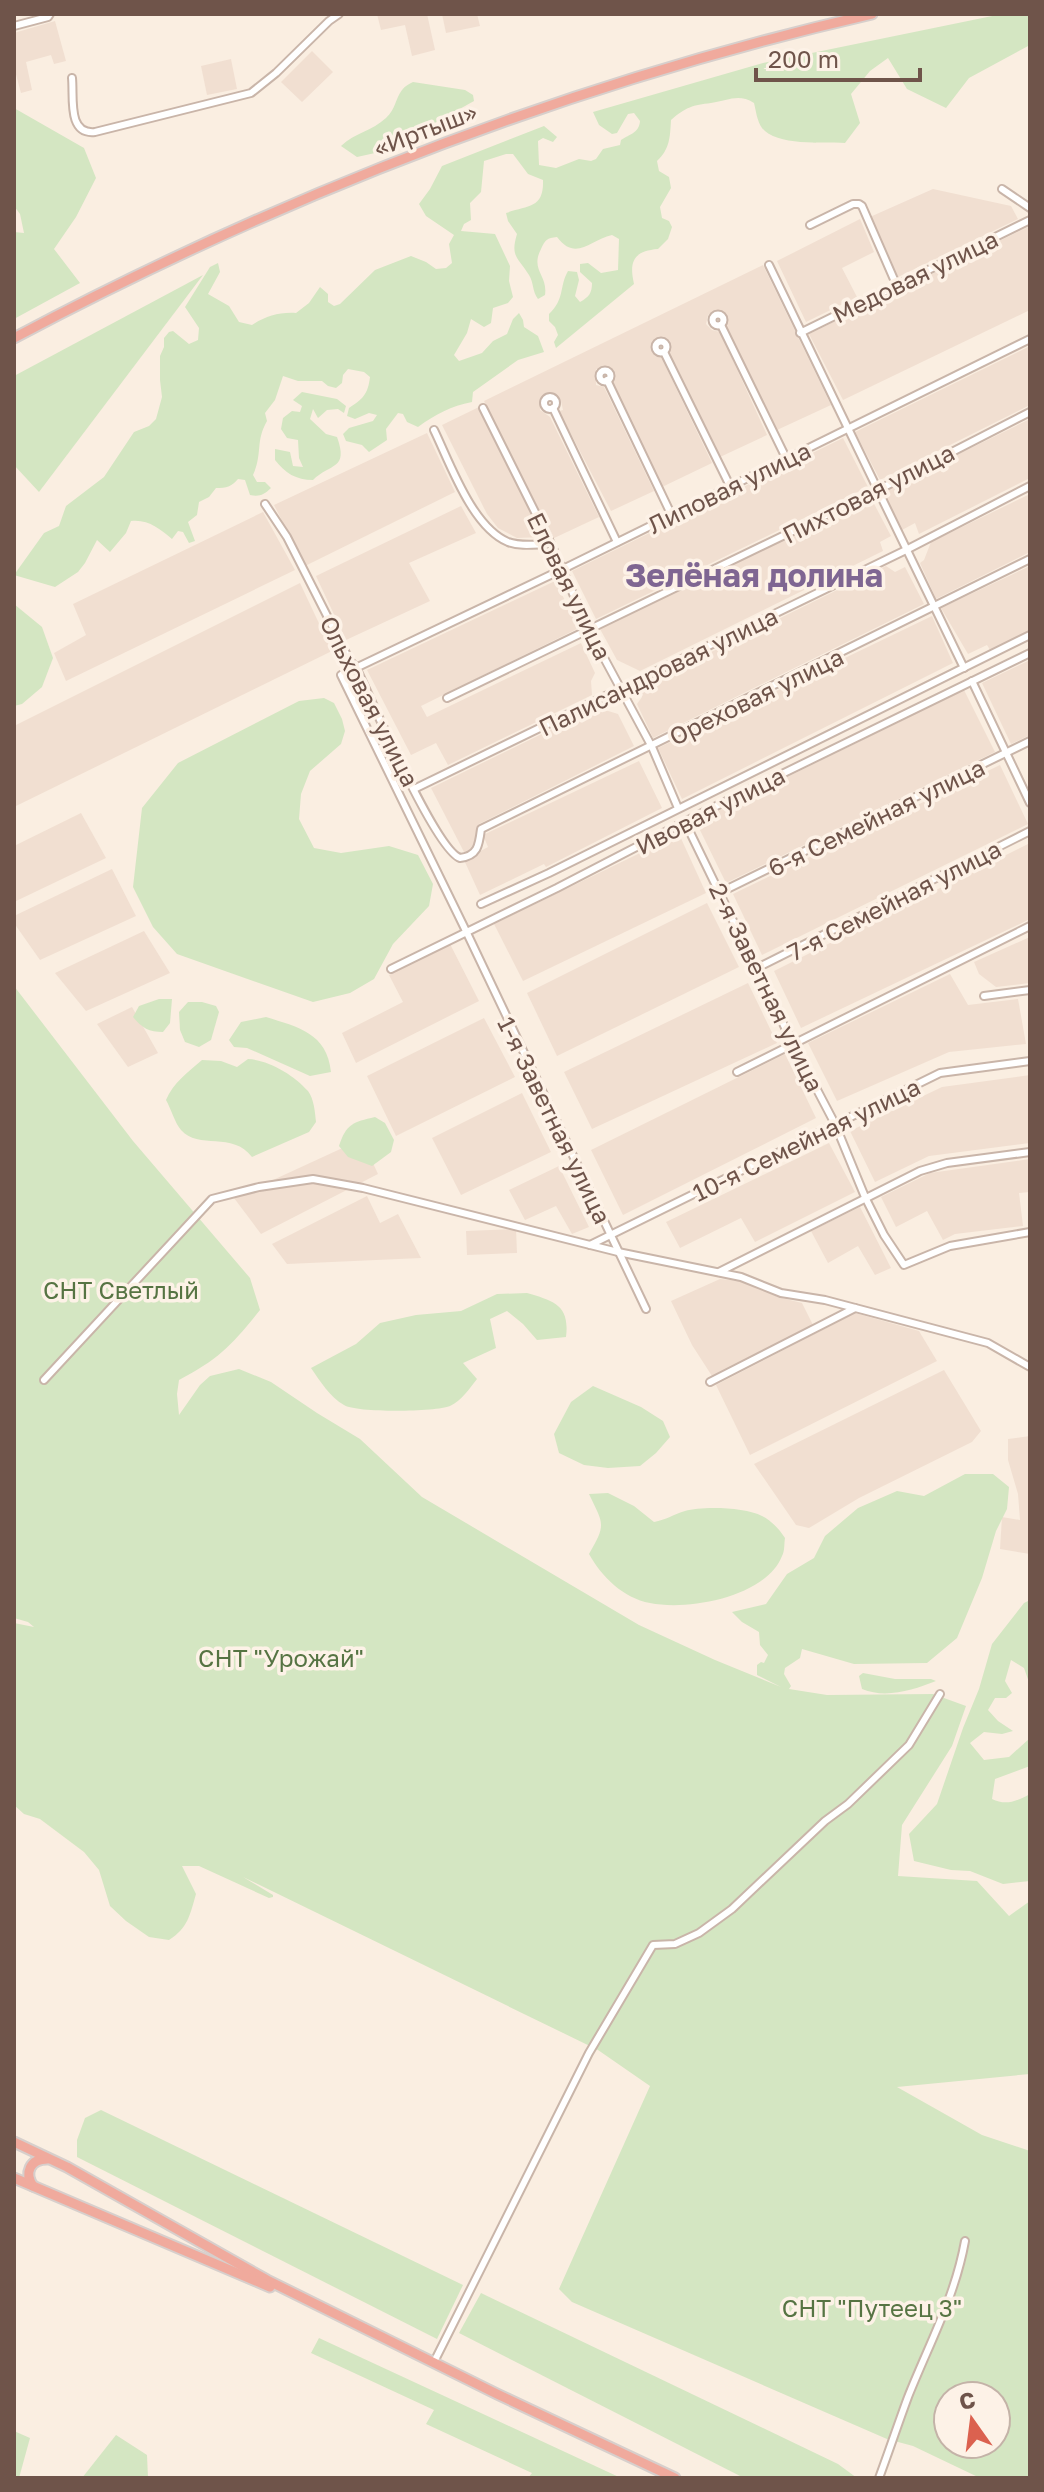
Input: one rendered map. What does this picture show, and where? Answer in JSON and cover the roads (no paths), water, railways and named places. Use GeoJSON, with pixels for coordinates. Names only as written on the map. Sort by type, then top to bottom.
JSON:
{"type":"FeatureCollection","features":[{"type":"Feature","properties":{"kind":"highway","name":"«Иртыш»"},"geometry":{"type":"LineString","coordinates":[[14,338],[251,223],[420,151],[539,107],[659,70],[872,14]]}},
{"type":"Feature","properties":{"kind":"highway"},"geometry":{"type":"LineString","coordinates":[[14,2142],[267,2280],[675,2478]]}},
{"type":"Feature","properties":{"kind":"highway"},"geometry":{"type":"LineString","coordinates":[[33,2186],[29,2180],[30,2166],[35,2161],[49,2159]]}},
{"type":"Feature","properties":{"kind":"highway"},"geometry":{"type":"LineString","coordinates":[[14,2178],[266,2285],[432,2367],[497,2394]]}},
{"type":"Feature","properties":{"kind":"street"},"geometry":{"type":"LineString","coordinates":[[72,78],[76,123],[86,133],[95,132],[251,93],[339,14]]}},
{"type":"Feature","properties":{"kind":"street"},"geometry":{"type":"LineString","coordinates":[[14,26],[49,16]]}},
{"type":"Feature","properties":{"kind":"street"},"geometry":{"type":"LineString","coordinates":[[1002,189],[1030,208]]}},
{"type":"Feature","properties":{"kind":"street"},"geometry":{"type":"LineString","coordinates":[[810,225],[853,204],[862,206],[896,284]]}},
{"type":"Feature","properties":{"kind":"street","name":"Медовая улица"},"geometry":{"type":"LineString","coordinates":[[800,333],[1030,220]]}},
{"type":"Feature","properties":{"kind":"street"},"geometry":{"type":"LineString","coordinates":[[769,265],[964,668]]}},
{"type":"Feature","properties":{"kind":"street"},"geometry":{"type":"LineString","coordinates":[[721,325],[786,458]]}},
{"type":"Feature","properties":{"kind":"street","name":"Липовая улица"},"geometry":{"type":"LineString","coordinates":[[341,675],[1030,339]]}},
{"type":"Feature","properties":{"kind":"street"},"geometry":{"type":"LineString","coordinates":[[664,352],[730,486]]}},
{"type":"Feature","properties":{"kind":"street"},"geometry":{"type":"LineString","coordinates":[[607,380],[671,514]]}},
{"type":"Feature","properties":{"kind":"street","name":"Еловая улица"},"geometry":{"type":"LineString","coordinates":[[483,408],[551,544],[589,630],[652,747],[678,808]]}},
{"type":"Feature","properties":{"kind":"street"},"geometry":{"type":"LineString","coordinates":[[553,408],[617,542]]}},
{"type":"Feature","properties":{"kind":"street","name":"Пихтовая улица"},"geometry":{"type":"LineString","coordinates":[[447,698],[878,490],[1030,412]]}},
{"type":"Feature","properties":{"kind":"street"},"geometry":{"type":"LineString","coordinates":[[434,430],[466,497],[481,520],[513,544],[551,544]]}},
{"type":"Feature","properties":{"kind":"street","name":"Палисандровая улица"},"geometry":{"type":"LineString","coordinates":[[414,789],[906,550],[1030,486]]}},
{"type":"Feature","properties":{"kind":"street","name":"Ольховая улица"},"geometry":{"type":"LineString","coordinates":[[265,504],[287,537],[350,661],[356,667],[440,836],[456,857],[466,857],[476,852],[481,829]]}},
{"type":"Feature","properties":{"kind":"street","name":"Ореховая улица"},"geometry":{"type":"LineString","coordinates":[[481,829],[1030,559]]}},
{"type":"Feature","properties":{"kind":"street","name":"Ивовая улица"},"geometry":{"type":"LineString","coordinates":[[481,904],[1030,635]]}},
{"type":"Feature","properties":{"kind":"street","name":"Ивовая улица"},"geometry":{"type":"LineString","coordinates":[[391,969],[1030,653]]}},
{"type":"Feature","properties":{"kind":"street","name":"1-я Заветная улица"},"geometry":{"type":"LineString","coordinates":[[341,675],[646,1309]]}},
{"type":"Feature","properties":{"kind":"street"},"geometry":{"type":"LineString","coordinates":[[972,681],[1030,803]]}},
{"type":"Feature","properties":{"kind":"street","name":"6-я Семейная улица"},"geometry":{"type":"LineString","coordinates":[[721,892],[1030,741]]}},
{"type":"Feature","properties":{"kind":"street","name":"2-я Заветная улица"},"geometry":{"type":"LineString","coordinates":[[685,822],[835,1124],[865,1197],[884,1235],[904,1265],[950,1246],[1030,1232]]}},
{"type":"Feature","properties":{"kind":"street","name":"7-я Семейная улица"},"geometry":{"type":"LineString","coordinates":[[757,968],[1030,831]]}},
{"type":"Feature","properties":{"kind":"street"},"geometry":{"type":"LineString","coordinates":[[737,1072],[1030,926]]}},
{"type":"Feature","properties":{"kind":"street"},"geometry":{"type":"LineString","coordinates":[[984,996],[1030,990]]}},
{"type":"Feature","properties":{"kind":"street","name":"10-я Семейная улица"},"geometry":{"type":"LineString","coordinates":[[590,1245],[940,1073],[1030,1061]]}},
{"type":"Feature","properties":{"kind":"street"},"geometry":{"type":"LineString","coordinates":[[718,1272],[920,1171],[938,1165],[1030,1152]]}},
{"type":"Feature","properties":{"kind":"street"},"geometry":{"type":"LineString","coordinates":[[44,1380],[212,1199],[313,1179],[363,1188],[618,1252],[741,1277],[781,1293],[825,1300],[988,1343],[1030,1367]]}},
{"type":"Feature","properties":{"kind":"street"},"geometry":{"type":"LineString","coordinates":[[710,1382],[855,1308]]}},
{"type":"Feature","properties":{"kind":"street"},"geometry":{"type":"LineString","coordinates":[[434,2362],[589,2053],[653,1945],[675,1944],[699,1933],[732,1909],[909,1745],[940,1694]]}},
{"type":"Feature","properties":{"kind":"street"},"geometry":{"type":"LineString","coordinates":[[879,2478],[909,2396],[946,2310],[960,2271],[965,2241]]}},
{"type":"Feature","properties":{"kind":"district","name":"Зелёная долина"},"geometry":{"type":"Point","coordinates":[754,575]}},
{"type":"Feature","properties":{"kind":"park label","name":"СНТ Светлый"},"geometry":{"type":"Point","coordinates":[121,1289]}},
{"type":"Feature","properties":{"kind":"park label","name":"СНТ \"Урожай\""},"geometry":{"type":"Point","coordinates":[281,1657]}},
{"type":"Feature","properties":{"kind":"park label","name":"СНТ \"Путеец 3\""},"geometry":{"type":"Point","coordinates":[872,2307]}}]}
